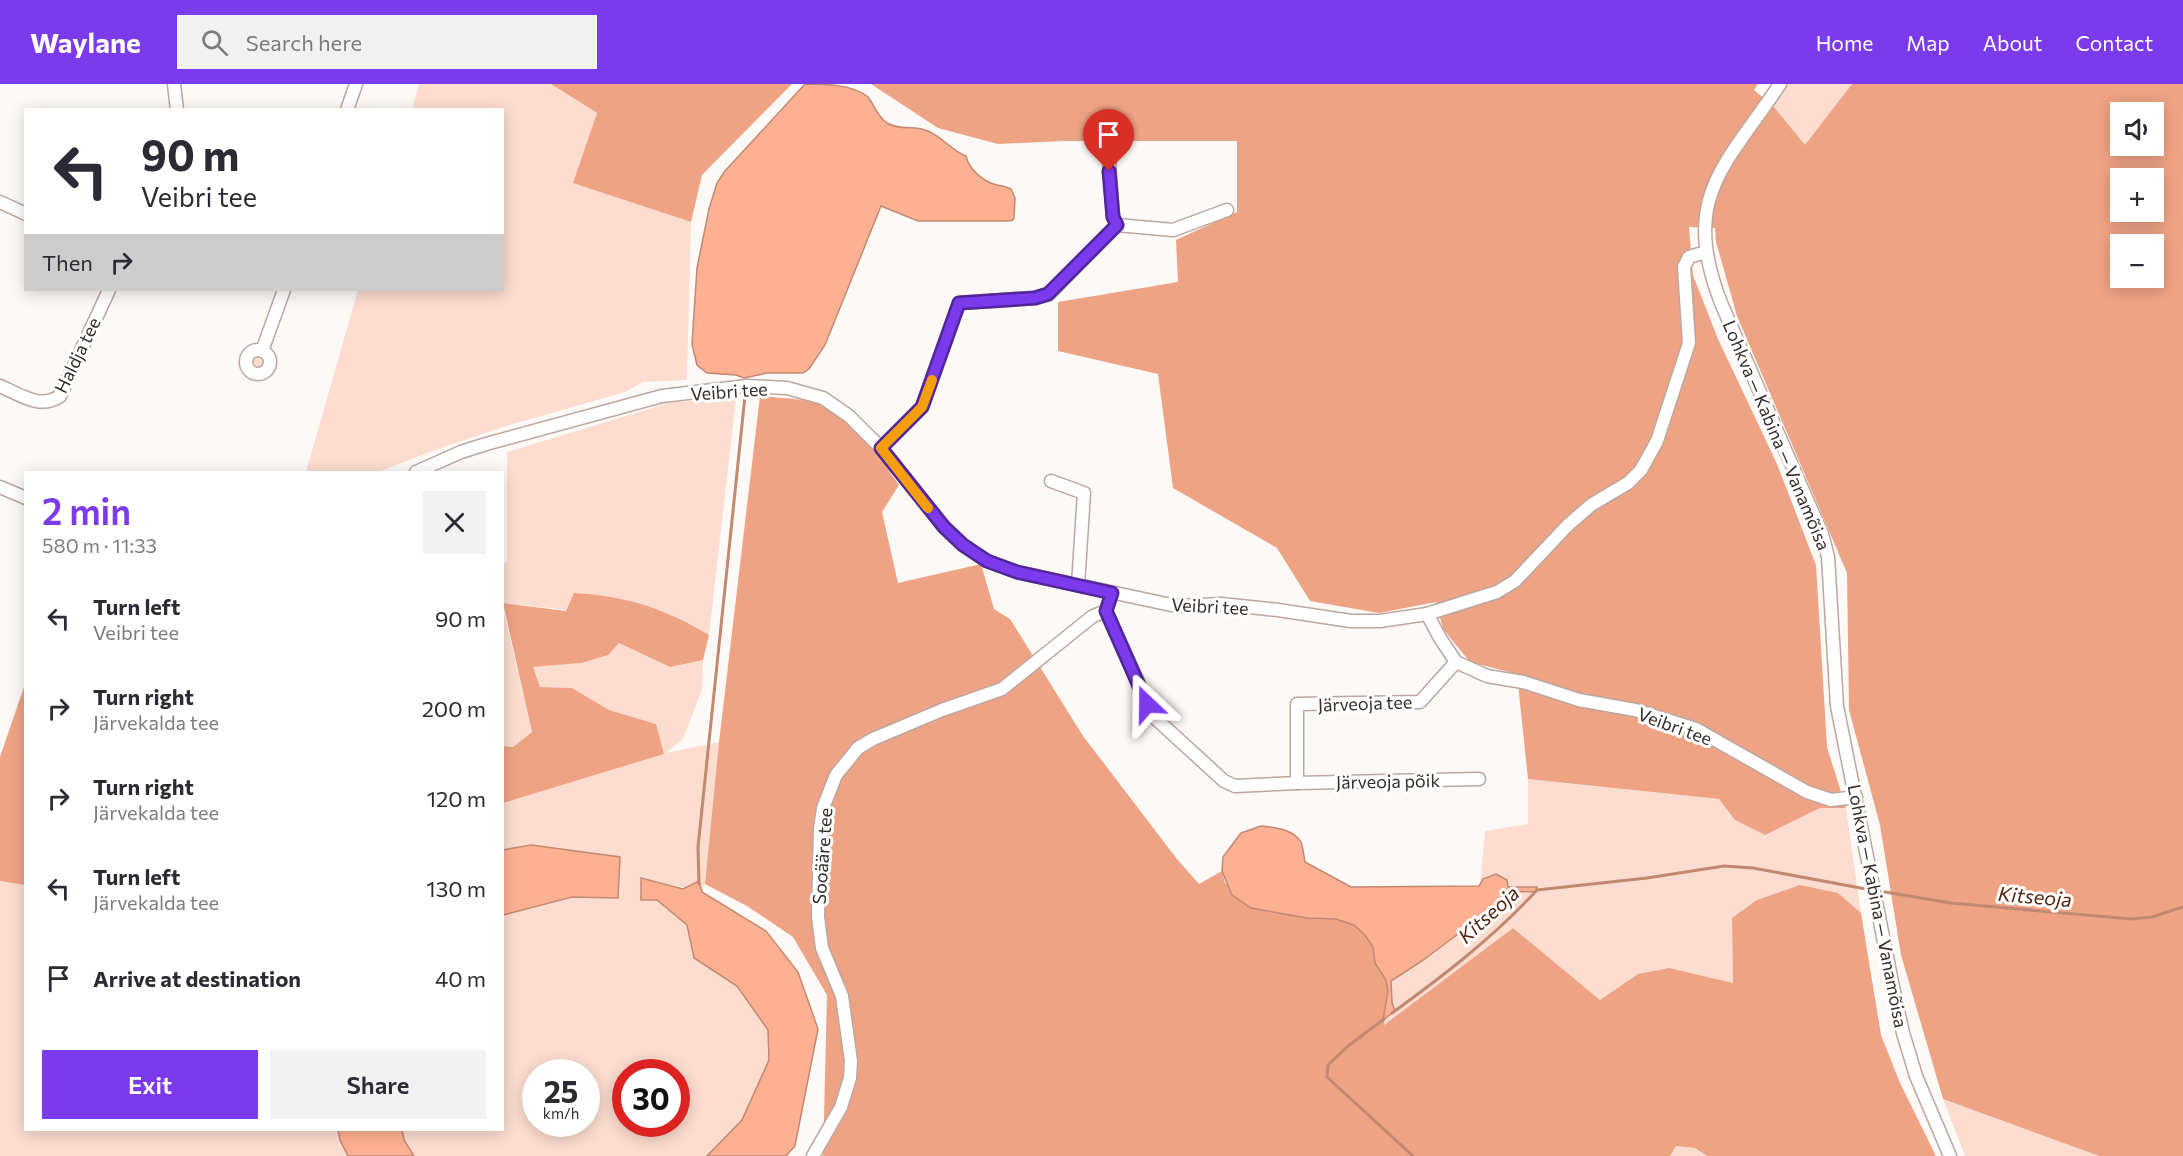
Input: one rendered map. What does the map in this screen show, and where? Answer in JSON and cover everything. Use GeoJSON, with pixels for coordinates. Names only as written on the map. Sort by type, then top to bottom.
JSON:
{"type":"FeatureCollection","features":[{"type":"Feature","properties":{"kind":"street"},"geometry":{"type":"LineString","coordinates":[[174,84],[177,108]]}},
{"type":"Feature","properties":{"kind":"street"},"geometry":{"type":"LineString","coordinates":[[348,108],[356,84]]}},
{"type":"Feature","properties":{"kind":"street","name":"Lohkva — Kabina — Vanamõisa"},"geometry":{"type":"LineString","coordinates":[[1780,84],[1725,161],[1715,180],[1706,211],[1706,252],[1710,272],[1721,303],[1822,534],[1828,557],[1837,706],[1903,1033],[1916,1076],[1950,1156]]}},
{"type":"Feature","properties":{"kind":"street"},"geometry":{"type":"LineString","coordinates":[[1107,132],[1113,217],[1117,225]]}},
{"type":"Feature","properties":{"kind":"street"},"geometry":{"type":"LineString","coordinates":[[0,202],[24,213]]}},
{"type":"Feature","properties":{"kind":"street"},"geometry":{"type":"LineString","coordinates":[[1117,225],[1173,230],[1227,210]]}},
{"type":"Feature","properties":{"kind":"street"},"geometry":{"type":"LineString","coordinates":[[881,448],[922,407],[959,303],[1035,298],[1048,294],[1117,225]]}},
{"type":"Feature","properties":{"kind":"street","name":"Veibri tee"},"geometry":{"type":"LineString","coordinates":[[418,471],[461,452],[486,444],[662,396],[747,386],[787,388],[823,398],[849,416],[881,448],[927,507],[963,545],[987,561],[1017,572],[1176,606],[1221,604],[1351,621],[1380,621],[1428,614],[1497,592],[1515,581],[1575,519],[1591,505],[1628,483],[1641,470],[1657,441],[1689,343],[1684,267],[1689,257],[1706,252]]}},
{"type":"Feature","properties":{"kind":"street","name":"Haldja tee"},"geometry":{"type":"LineString","coordinates":[[0,386],[41,402],[51,401],[60,396],[109,291]]}},
{"type":"Feature","properties":{"kind":"street"},"geometry":{"type":"LineString","coordinates":[[262,351],[284,291]]}},
{"type":"Feature","properties":{"kind":"street"},"geometry":{"type":"LineString","coordinates":[[1051,481],[1083,493],[1078,585]]}},
{"type":"Feature","properties":{"kind":"street"},"geometry":{"type":"LineString","coordinates":[[0,487],[24,497]]}},
{"type":"Feature","properties":{"kind":"street"},"geometry":{"type":"LineString","coordinates":[[1112,593],[1106,611],[1154,717],[1224,781],[1235,786],[1297,783]]}},
{"type":"Feature","properties":{"kind":"street","name":"Sooääre tee"},"geometry":{"type":"LineString","coordinates":[[813,1156],[848,1091],[851,1069],[849,1037],[842,996],[822,948],[818,917],[820,829],[823,808],[836,775],[858,748],[873,739],[942,710],[1002,689],[1094,616],[1106,611]]}},
{"type":"Feature","properties":{"kind":"street"},"geometry":{"type":"LineString","coordinates":[[1428,614],[1456,662]]}},
{"type":"Feature","properties":{"kind":"street","name":"Veibri tee"},"geometry":{"type":"LineString","coordinates":[[1456,662],[1487,676],[1522,682],[1579,700],[1635,710],[1696,729],[1807,792],[1831,800],[1856,797]]}},
{"type":"Feature","properties":{"kind":"street","name":"Järveoja tee"},"geometry":{"type":"LineString","coordinates":[[1297,783],[1297,704],[1420,702],[1456,662]]}},
{"type":"Feature","properties":{"kind":"street","name":"Järveoja põik"},"geometry":{"type":"LineString","coordinates":[[1297,783],[1479,779]]}},
{"type":"Feature","properties":{"kind":"shaded area"},"geometry":{"type":"Polygon","coordinates":[[[419,84],[551,84],[597,113],[574,183],[691,222],[687,380],[643,382],[625,392],[503,427],[381,471],[306,471],[358,291],[504,291],[504,108],[412,108],[419,84]]]}},
{"type":"Feature","properties":{"kind":"shaded area"},"geometry":{"type":"Polygon","coordinates":[[[551,84],[792,84],[702,175],[691,222],[573,183],[597,113],[551,84]]]}},
{"type":"Feature","properties":{"kind":"shaded area"},"geometry":{"type":"Polygon","coordinates":[[[805,84],[854,89],[868,97],[878,114],[887,123],[897,127],[923,129],[933,134],[966,156],[970,166],[982,178],[1011,189],[1015,198],[1014,218],[1008,221],[918,221],[881,206],[825,345],[809,369],[803,373],[767,373],[744,378],[736,375],[707,373],[697,365],[692,344],[697,268],[709,209],[717,183],[725,171],[805,84]]]}},
{"type":"Feature","properties":{"kind":"shaded area"},"geometry":{"type":"Polygon","coordinates":[[[871,84],[1758,84],[1754,90],[1773,106],[1805,145],[1852,84],[2183,84],[2183,1156],[2099,1156],[1943,1099],[1901,955],[1880,825],[1849,710],[1847,573],[1737,316],[1716,242],[1715,228],[1689,227],[1693,275],[1718,339],[1777,464],[1816,565],[1827,747],[1846,808],[1820,808],[1765,835],[1735,820],[1719,799],[1528,779],[1517,674],[1470,662],[1443,629],[1436,602],[1379,613],[1310,601],[1277,548],[1173,488],[1158,374],[1058,351],[1058,302],[1178,282],[1176,240],[1237,212],[1237,141],[1064,141],[998,144],[938,128],[871,84]]]}},
{"type":"Feature","properties":{"kind":"shaded area"},"geometry":{"type":"Polygon","coordinates":[[[1787,84],[1852,84],[1805,146],[1773,106],[1787,84]]]}},
{"type":"Feature","properties":{"kind":"shaded area"},"geometry":{"type":"Polygon","coordinates":[[[253,353],[261,353],[266,358],[264,369],[253,371],[248,366],[248,358],[253,353]]]}},
{"type":"Feature","properties":{"kind":"shaded area"},"geometry":{"type":"Polygon","coordinates":[[[760,396],[803,400],[831,408],[854,425],[873,448],[899,485],[882,512],[898,583],[981,564],[994,609],[1010,619],[1083,736],[1177,859],[1199,884],[1222,871],[1225,883],[1307,918],[1336,919],[1354,925],[1365,935],[1373,947],[1375,963],[1386,980],[1388,991],[1384,1025],[1513,928],[1600,1000],[1638,974],[1669,968],[1733,983],[1732,918],[1757,900],[1800,885],[1838,893],[1861,913],[1881,1035],[1900,1083],[1936,1156],[1707,1156],[1695,1148],[1676,1146],[1670,1156],[823,1156],[827,995],[793,937],[747,906],[705,884],[719,742],[760,396]]]}},
{"type":"Feature","properties":{"kind":"shaded area"},"geometry":{"type":"Polygon","coordinates":[[[736,399],[709,635],[689,623],[504,603],[504,563],[507,562],[507,452],[672,402],[736,399]]]}},
{"type":"Feature","properties":{"kind":"shaded area"},"geometry":{"type":"Polygon","coordinates":[[[574,593],[611,597],[644,605],[676,617],[709,635],[703,660],[670,667],[619,643],[608,655],[581,663],[533,667],[540,687],[572,688],[609,710],[656,724],[664,754],[504,803],[504,746],[513,747],[532,732],[504,603],[566,611],[574,593]]]}},
{"type":"Feature","properties":{"kind":"shaded area"},"geometry":{"type":"Polygon","coordinates":[[[504,613],[532,732],[513,747],[504,746],[504,613]]]}},
{"type":"Feature","properties":{"kind":"shaded area"},"geometry":{"type":"Polygon","coordinates":[[[619,643],[670,667],[703,660],[702,690],[683,739],[666,753],[719,742],[705,884],[702,892],[642,878],[642,900],[657,900],[687,925],[695,958],[737,986],[768,1030],[769,1060],[742,1120],[707,1156],[414,1156],[404,1140],[402,1131],[504,1131],[504,915],[572,897],[618,898],[531,845],[504,850],[504,803],[664,754],[655,724],[609,710],[572,688],[540,687],[533,667],[581,663],[619,643]]]}},
{"type":"Feature","properties":{"kind":"shaded area"},"geometry":{"type":"Polygon","coordinates":[[[24,687],[24,885],[0,881],[0,757],[24,687]]]}},
{"type":"Feature","properties":{"kind":"shaded area"},"geometry":{"type":"Polygon","coordinates":[[[1528,779],[1719,799],[1735,820],[1765,835],[1820,808],[1846,808],[1861,913],[1838,893],[1732,918],[1733,983],[1668,968],[1638,974],[1600,1000],[1513,928],[1384,1025],[1383,1020],[1395,1011],[1391,981],[1422,961],[1502,901],[1507,891],[1537,887],[1480,886],[1485,831],[1528,824],[1528,779]]]}},
{"type":"Feature","properties":{"kind":"shaded area"},"geometry":{"type":"Polygon","coordinates":[[[1261,826],[1277,828],[1293,834],[1301,842],[1305,862],[1351,887],[1479,886],[1483,879],[1496,874],[1507,880],[1508,887],[1537,887],[1535,892],[1507,891],[1502,901],[1422,961],[1391,981],[1395,1011],[1383,1020],[1388,991],[1386,980],[1375,963],[1373,947],[1354,925],[1336,919],[1307,918],[1251,908],[1232,895],[1222,871],[1223,857],[1241,833],[1261,826]]]}},
{"type":"Feature","properties":{"kind":"shaded area"},"geometry":{"type":"Polygon","coordinates":[[[531,845],[620,857],[618,898],[572,897],[504,915],[504,850],[531,845]]]}},
{"type":"Feature","properties":{"kind":"shaded area"},"geometry":{"type":"Polygon","coordinates":[[[641,878],[683,889],[699,881],[702,892],[766,931],[798,972],[818,1029],[795,1146],[786,1156],[707,1156],[742,1120],[769,1060],[768,1030],[737,986],[694,958],[687,925],[657,900],[641,900],[641,878]]]}},
{"type":"Feature","properties":{"kind":"shaded area"},"geometry":{"type":"Polygon","coordinates":[[[0,881],[24,885],[24,1131],[338,1131],[348,1156],[0,1156],[0,881]]]}},
{"type":"Feature","properties":{"kind":"shaded area"},"geometry":{"type":"Polygon","coordinates":[[[1943,1099],[2099,1156],[1965,1156],[1943,1099]]]}},
{"type":"Feature","properties":{"kind":"shaded area"},"geometry":{"type":"Polygon","coordinates":[[[338,1131],[402,1131],[404,1140],[414,1156],[348,1156],[338,1131]]]}},
{"type":"Feature","properties":{"kind":"shaded area"},"geometry":{"type":"Polygon","coordinates":[[[1675,1146],[1695,1148],[1707,1156],[1670,1156],[1675,1146]]]}},
{"type":"Feature","properties":{"kind":"waterway"},"geometry":{"type":"LineString","coordinates":[[699,884],[698,847],[745,396]]}},
{"type":"Feature","properties":{"kind":"waterway","name":"Kitseoja"},"geometry":{"type":"LineString","coordinates":[[1392,1013],[1468,955],[1537,890],[1647,878],[1724,866],[1753,868],[1866,889]]}},
{"type":"Feature","properties":{"kind":"waterway","name":"Kitseoja"},"geometry":{"type":"LineString","coordinates":[[1885,892],[1951,903],[2131,919],[2152,917],[2183,907]]}},
{"type":"Feature","properties":{"kind":"waterway","name":"Kitseoja"},"geometry":{"type":"LineString","coordinates":[[1384,1019],[1348,1046],[1328,1065],[1327,1077],[1413,1156]]}},
{"type":"Feature","properties":{"kind":"slow traffic"},"geometry":{"type":"LineString","coordinates":[[928,508],[881,448],[922,407],[932,380]]}},
{"type":"Feature","properties":{"kind":"route"},"geometry":{"type":"LineString","coordinates":[[1109,171],[1113,217],[1117,225],[1048,294],[1035,298],[959,303],[922,407],[881,448],[944,527],[963,545],[987,561],[1017,572],[1112,593],[1106,611],[1147,704]]}}]}
